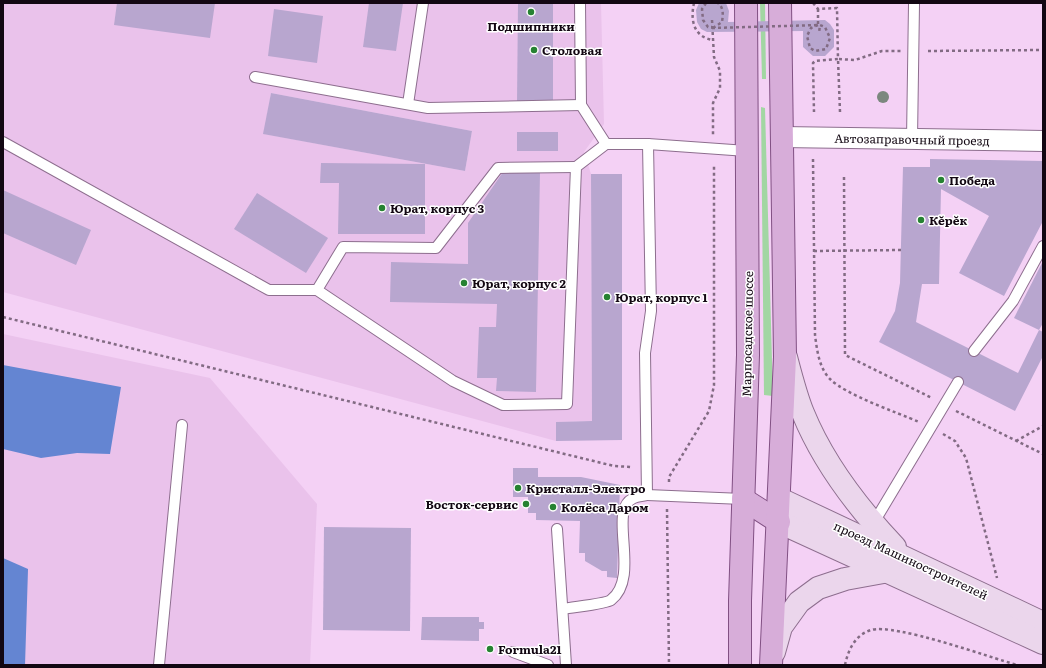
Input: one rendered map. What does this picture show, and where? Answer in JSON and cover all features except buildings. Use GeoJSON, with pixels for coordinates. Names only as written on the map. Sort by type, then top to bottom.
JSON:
{"type":"FeatureCollection","features":[{"type":"Feature","properties":{"kind":"main road","name":"Марпосадское шоссе"},"geometry":{"type":"LineString","coordinates":[[740,665],[743,499],[748,355],[746,3]]}},
{"type":"Feature","properties":{"kind":"main road"},"geometry":{"type":"LineString","coordinates":[[772,664],[786,357],[780,3]]}},
{"type":"Feature","properties":{"kind":"main road"},"geometry":{"type":"LineString","coordinates":[[786,357],[803,413],[833,469],[873,524],[905,556]]}},
{"type":"Feature","properties":{"kind":"main road"},"geometry":{"type":"LineString","coordinates":[[743,499],[780,499]]}},
{"type":"Feature","properties":{"kind":"main road"},"geometry":{"type":"LineString","coordinates":[[743,499],[778,522]]}},
{"type":"Feature","properties":{"kind":"main road","name":"проезд Машиностроителей"},"geometry":{"type":"LineString","coordinates":[[780,499],[905,556],[1043,623]]}},
{"type":"Feature","properties":{"kind":"main road","name":"проезд Машиностроителей"},"geometry":{"type":"LineString","coordinates":[[778,522],[1043,642]]}},
{"type":"Feature","properties":{"kind":"main road"},"geometry":{"type":"LineString","coordinates":[[772,664],[782,627],[799,602],[818,588],[845,579],[888,572]]}},
{"type":"Feature","properties":{"kind":"street","name":"Автозаправочный проезд"},"geometry":{"type":"LineString","coordinates":[[782,137],[1043,141]]}},
{"type":"Feature","properties":{"kind":"lane"},"geometry":{"type":"LineString","coordinates":[[408,104],[424,3]]}},
{"type":"Feature","properties":{"kind":"lane"},"geometry":{"type":"LineString","coordinates":[[580,3],[581,105],[606,144]]}},
{"type":"Feature","properties":{"kind":"lane"},"geometry":{"type":"LineString","coordinates":[[912,139],[914,4]]}},
{"type":"Feature","properties":{"kind":"lane"},"geometry":{"type":"LineString","coordinates":[[255,77],[428,108],[581,105]]}},
{"type":"Feature","properties":{"kind":"lane"},"geometry":{"type":"LineString","coordinates":[[3,142],[269,290],[317,290],[453,381],[503,405],[567,404],[576,167]]}},
{"type":"Feature","properties":{"kind":"lane"},"geometry":{"type":"LineString","coordinates":[[317,290],[343,247],[436,248],[498,168],[576,167],[606,144],[648,144],[747,151]]}},
{"type":"Feature","properties":{"kind":"lane"},"geometry":{"type":"LineString","coordinates":[[647,495],[645,353],[651,311],[648,144]]}},
{"type":"Feature","properties":{"kind":"lane"},"geometry":{"type":"LineString","coordinates":[[974,351],[1013,301],[1043,246]]}},
{"type":"Feature","properties":{"kind":"lane"},"geometry":{"type":"LineString","coordinates":[[873,524],[958,382]]}},
{"type":"Feature","properties":{"kind":"lane"},"geometry":{"type":"LineString","coordinates":[[159,665],[182,425]]}},
{"type":"Feature","properties":{"kind":"lane"},"geometry":{"type":"LineString","coordinates":[[563,609],[610,601],[621,590],[625,579],[623,515],[626,505],[632,499],[647,495],[743,499]]}},
{"type":"Feature","properties":{"kind":"lane"},"geometry":{"type":"LineString","coordinates":[[558,529],[566,665]]}},
{"type":"Feature","properties":{"kind":"lane"},"geometry":{"type":"LineString","coordinates":[[513,652],[548,665]]}},
{"type":"Feature","properties":{"kind":"path"},"geometry":{"type":"LineString","coordinates":[[694,3],[692,18],[696,30],[704,38],[713,40]]}},
{"type":"Feature","properties":{"kind":"path"},"geometry":{"type":"LineString","coordinates":[[706,3],[702,9],[703,20],[708,27],[712,28],[819,25],[825,27],[830,38],[826,48],[815,51],[810,48],[807,36],[811,28],[819,25]]}},
{"type":"Feature","properties":{"kind":"path"},"geometry":{"type":"LineString","coordinates":[[712,28],[722,22],[723,10],[718,3]]}},
{"type":"Feature","properties":{"kind":"path"},"geometry":{"type":"LineString","coordinates":[[813,3],[818,9],[819,33]]}},
{"type":"Feature","properties":{"kind":"path"},"geometry":{"type":"LineString","coordinates":[[818,9],[837,8],[840,112]]}},
{"type":"Feature","properties":{"kind":"path"},"geometry":{"type":"LineString","coordinates":[[712,20],[714,57],[720,71],[720,88],[713,103],[714,138]]}},
{"type":"Feature","properties":{"kind":"path"},"geometry":{"type":"LineString","coordinates":[[814,112],[813,63],[815,61],[838,59],[855,60],[882,51],[1043,50]]}},
{"type":"Feature","properties":{"kind":"path"},"geometry":{"type":"LineString","coordinates":[[813,159],[817,352],[822,367],[829,378],[843,389],[931,427],[955,441],[966,458],[996,578],[1003,581]]}},
{"type":"Feature","properties":{"kind":"path"},"geometry":{"type":"LineString","coordinates":[[668,484],[669,477],[709,411],[714,385],[714,164]]}},
{"type":"Feature","properties":{"kind":"path"},"geometry":{"type":"LineString","coordinates":[[844,177],[845,355],[1043,454]]}},
{"type":"Feature","properties":{"kind":"path"},"geometry":{"type":"LineString","coordinates":[[814,251],[901,250]]}},
{"type":"Feature","properties":{"kind":"path"},"geometry":{"type":"LineString","coordinates":[[3,317],[614,466],[646,467]]}},
{"type":"Feature","properties":{"kind":"path"},"geometry":{"type":"LineString","coordinates":[[1016,441],[1043,426]]}},
{"type":"Feature","properties":{"kind":"path"},"geometry":{"type":"LineString","coordinates":[[667,507],[669,665]]}},
{"type":"Feature","properties":{"kind":"path"},"geometry":{"type":"LineString","coordinates":[[845,665],[848,651],[861,635],[872,630],[903,632],[1016,665]]}},
{"type":"Feature","properties":{"kind":"shaded area"},"geometry":{"type":"Polygon","coordinates":[[[3,3],[601,3],[604,124],[584,152],[591,174],[592,421],[556,422],[556,441],[3,292],[3,3]],[[271,93],[264,134],[465,171],[472,131],[271,93]]]}},
{"type":"Feature","properties":{"kind":"shaded area"},"geometry":{"type":"Polygon","coordinates":[[[3,334],[210,378],[317,504],[310,665],[3,665],[3,334]]]}},
{"type":"Feature","properties":{"kind":"green space"},"geometry":{"type":"Polygon","coordinates":[[[760,3],[765,3],[766,79],[762,79],[760,3]]]}},
{"type":"Feature","properties":{"kind":"green space"},"geometry":{"type":"Polygon","coordinates":[[[761,107],[765,108],[773,396],[764,395],[761,107]]]}},
{"type":"Feature","properties":{"kind":"water"},"geometry":{"type":"Polygon","coordinates":[[[3,365],[121,387],[110,454],[77,453],[41,458],[3,449],[3,365]]]}},
{"type":"Feature","properties":{"kind":"water"},"geometry":{"type":"Polygon","coordinates":[[[3,558],[28,569],[25,665],[3,665],[3,558]]]}},
{"type":"Feature","properties":{"kind":"place","name":"Подшипники"},"geometry":{"type":"Point","coordinates":[531,12]}},
{"type":"Feature","properties":{"kind":"place","name":"Столовая"},"geometry":{"type":"Point","coordinates":[534,50]}},
{"type":"Feature","properties":{"kind":"place","name":"Победа"},"geometry":{"type":"Point","coordinates":[941,180]}},
{"type":"Feature","properties":{"kind":"place","name":"Юрат, корпус 3"},"geometry":{"type":"Point","coordinates":[382,208]}},
{"type":"Feature","properties":{"kind":"place","name":"Кӗрӗк"},"geometry":{"type":"Point","coordinates":[921,220]}},
{"type":"Feature","properties":{"kind":"place","name":"Юрат, корпус 2"},"geometry":{"type":"Point","coordinates":[464,283]}},
{"type":"Feature","properties":{"kind":"place","name":"Юрат, корпус 1"},"geometry":{"type":"Point","coordinates":[607,297]}},
{"type":"Feature","properties":{"kind":"place","name":"Кристалл-Электро"},"geometry":{"type":"Point","coordinates":[518,488]}},
{"type":"Feature","properties":{"kind":"place","name":"Восток-сервис"},"geometry":{"type":"Point","coordinates":[526,504]}},
{"type":"Feature","properties":{"kind":"place","name":"Колёса Даром"},"geometry":{"type":"Point","coordinates":[553,507]}},
{"type":"Feature","properties":{"kind":"place","name":"Formula21"},"geometry":{"type":"Point","coordinates":[490,649]}}]}
